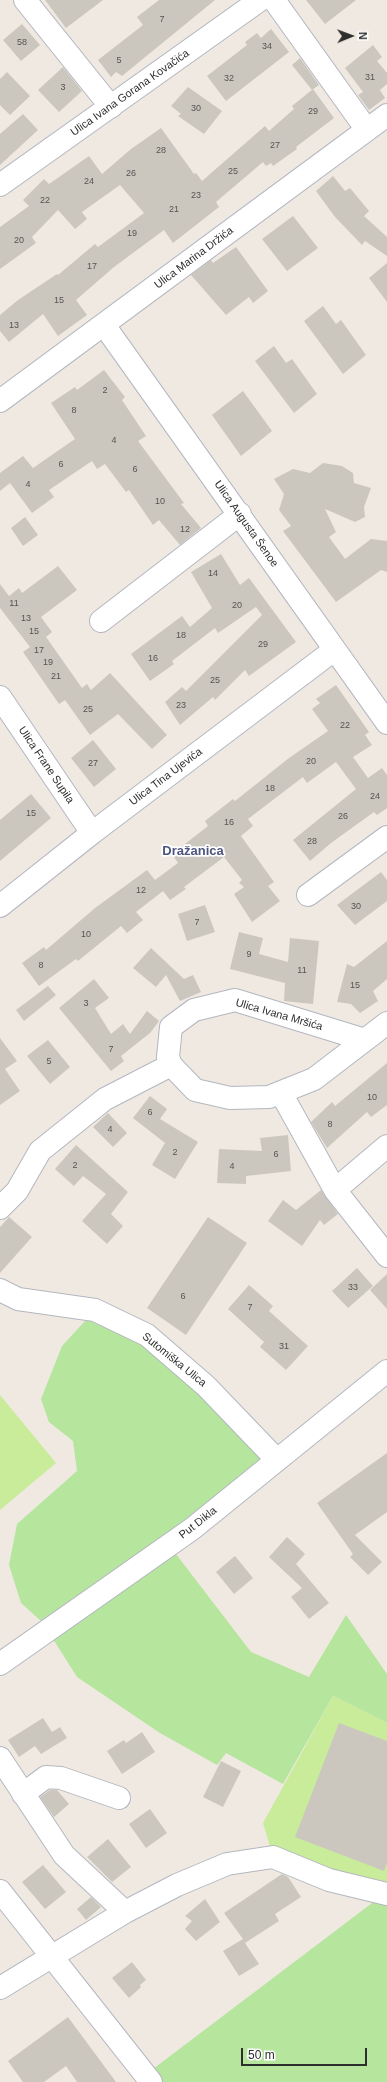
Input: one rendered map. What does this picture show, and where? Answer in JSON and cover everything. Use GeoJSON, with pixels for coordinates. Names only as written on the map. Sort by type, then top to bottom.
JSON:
{"type":"FeatureCollection","features":[{"type":"Feature","properties":{"kind":"street"},"geometry":{"type":"LineString","coordinates":[[25,0],[111,107]]}},
{"type":"Feature","properties":{"kind":"street","name":"Ulica Ivana Gorana Kovačića"},"geometry":{"type":"LineString","coordinates":[[0,185],[260,0]]}},
{"type":"Feature","properties":{"kind":"street"},"geometry":{"type":"LineString","coordinates":[[274,0],[366,130]]}},
{"type":"Feature","properties":{"kind":"street","name":"Ulica Marina Držića"},"geometry":{"type":"LineString","coordinates":[[0,401],[387,115]]}},
{"type":"Feature","properties":{"kind":"street","name":"Ulica Augusta Šenoe"},"geometry":{"type":"LineString","coordinates":[[104,325],[240,514],[334,650],[387,723]]}},
{"type":"Feature","properties":{"kind":"street"},"geometry":{"type":"LineString","coordinates":[[101,621],[240,514]]}},
{"type":"Feature","properties":{"kind":"street","name":"Ulica Tina Ujevića"},"geometry":{"type":"LineString","coordinates":[[0,906],[92,832],[334,650]]}},
{"type":"Feature","properties":{"kind":"street","name":"Ulica Frane Supila"},"geometry":{"type":"LineString","coordinates":[[0,697],[92,832]]}},
{"type":"Feature","properties":{"kind":"street"},"geometry":{"type":"LineString","coordinates":[[308,895],[387,837]]}},
{"type":"Feature","properties":{"kind":"street","name":"Ulica Ivana Mršića"},"geometry":{"type":"LineString","coordinates":[[171,1065],[168,1057],[171,1027],[194,1010],[235,1000],[365,1040]]}},
{"type":"Feature","properties":{"kind":"street"},"geometry":{"type":"LineString","coordinates":[[0,1208],[17,1191],[40,1151],[104,1099],[171,1065],[195,1090],[230,1098],[269,1098],[314,1079],[387,1023]]}},
{"type":"Feature","properties":{"kind":"street"},"geometry":{"type":"LineString","coordinates":[[281,1093],[335,1190],[387,1256]]}},
{"type":"Feature","properties":{"kind":"street"},"geometry":{"type":"LineString","coordinates":[[335,1190],[387,1146]]}},
{"type":"Feature","properties":{"kind":"street","name":"Sutomiška Ulica"},"geometry":{"type":"LineString","coordinates":[[0,1290],[18,1299],[95,1310],[147,1336],[206,1386],[276,1460]]}},
{"type":"Feature","properties":{"kind":"street","name":"Put Dikla"},"geometry":{"type":"LineString","coordinates":[[0,1664],[192,1529],[387,1371]]}},
{"type":"Feature","properties":{"kind":"street"},"geometry":{"type":"LineString","coordinates":[[0,1758],[64,1855],[125,1912]]}},
{"type":"Feature","properties":{"kind":"street"},"geometry":{"type":"LineString","coordinates":[[23,1794],[46,1777],[61,1778],[120,1798]]}},
{"type":"Feature","properties":{"kind":"street"},"geometry":{"type":"LineString","coordinates":[[0,1988],[125,1912],[177,1885],[227,1864],[273,1858],[329,1880],[387,1894]]}},
{"type":"Feature","properties":{"kind":"street"},"geometry":{"type":"LineString","coordinates":[[0,1891],[52,1955],[150,2082]]}},
{"type":"Feature","properties":{"kind":"green space"},"geometry":{"type":"Polygon","coordinates":[[[95,1310],[147,1335],[277,1460],[169,1545],[251,1652],[309,1677],[346,1615],[387,1674],[387,1723],[333,1696],[283,1784],[226,1753],[217,1765],[160,1733],[77,1677],[48,1631],[50,1629],[21,1603],[9,1565],[17,1524],[77,1471],[73,1441],[49,1422],[41,1399],[62,1346],[95,1310]]]}},
{"type":"Feature","properties":{"kind":"green space"},"geometry":{"type":"Polygon","coordinates":[[[0,1395],[56,1463],[0,1510],[0,1395]]]}},
{"type":"Feature","properties":{"kind":"green space"},"geometry":{"type":"Polygon","coordinates":[[[333,1696],[387,1723],[387,1894],[273,1857],[263,1823],[333,1696]]]}},
{"type":"Feature","properties":{"kind":"green space"},"geometry":{"type":"Polygon","coordinates":[[[384,1894],[387,1894],[387,2082],[151,2082],[145,2075],[384,1894]]]}},
{"type":"Feature","properties":{"kind":"building"},"geometry":{"type":"Polygon","coordinates":[[[45,0],[103,0],[66,28],[45,0]]]}},
{"type":"Feature","properties":{"kind":"building"},"geometry":{"type":"Polygon","coordinates":[[[159,0],[215,0],[122,76],[116,72],[111,77],[98,60],[143,25],[137,17],[159,0]]]}},
{"type":"Feature","properties":{"kind":"building"},"geometry":{"type":"Polygon","coordinates":[[[306,0],[356,0],[325,24],[306,0]]]}},
{"type":"Feature","properties":{"kind":"building"},"geometry":{"type":"Polygon","coordinates":[[[22,24],[40,45],[21,61],[3,40],[22,24]]]}},
{"type":"Feature","properties":{"kind":"building"},"geometry":{"type":"Polygon","coordinates":[[[271,29],[289,52],[226,101],[207,76],[247,45],[245,42],[257,33],[261,38],[271,29]]]}},
{"type":"Feature","properties":{"kind":"building"},"geometry":{"type":"Polygon","coordinates":[[[373,45],[382,57],[377,61],[387,73],[387,84],[380,90],[385,98],[369,110],[358,95],[363,92],[345,68],[373,45]]]}},
{"type":"Feature","properties":{"kind":"building"},"geometry":{"type":"Polygon","coordinates":[[[300,58],[319,85],[312,90],[292,65],[300,58]]]}},
{"type":"Feature","properties":{"kind":"building"},"geometry":{"type":"Polygon","coordinates":[[[63,67],[82,91],[59,112],[38,90],[63,67]]]}},
{"type":"Feature","properties":{"kind":"building"},"geometry":{"type":"Polygon","coordinates":[[[7,72],[30,96],[10,115],[0,105],[0,79],[7,72]]]}},
{"type":"Feature","properties":{"kind":"building"},"geometry":{"type":"Polygon","coordinates":[[[188,87],[222,111],[204,134],[178,116],[181,114],[171,106],[188,87]]]}},
{"type":"Feature","properties":{"kind":"building"},"geometry":{"type":"Polygon","coordinates":[[[313,89],[334,118],[296,147],[297,149],[273,166],[271,163],[266,166],[263,162],[216,202],[219,207],[173,243],[164,230],[114,267],[76,300],[87,315],[58,336],[43,314],[9,342],[0,331],[0,315],[18,300],[57,274],[58,275],[95,244],[98,247],[144,213],[120,185],[82,212],[87,219],[75,229],[58,210],[32,237],[36,243],[0,269],[0,227],[29,206],[23,200],[44,179],[49,184],[89,156],[102,174],[131,149],[161,128],[194,174],[196,173],[202,181],[265,126],[269,131],[294,109],[292,106],[313,89]]]}},
{"type":"Feature","properties":{"kind":"building"},"geometry":{"type":"Polygon","coordinates":[[[23,114],[38,130],[0,165],[0,134],[23,114]]]}},
{"type":"Feature","properties":{"kind":"building"},"geometry":{"type":"Polygon","coordinates":[[[333,176],[345,191],[350,188],[369,211],[364,216],[387,237],[387,256],[365,241],[362,245],[335,217],[316,191],[333,176]]]}},
{"type":"Feature","properties":{"kind":"building"},"geometry":{"type":"Polygon","coordinates":[[[293,216],[318,248],[287,271],[262,239],[293,216]]]}},
{"type":"Feature","properties":{"kind":"building"},"geometry":{"type":"Polygon","coordinates":[[[236,247],[268,291],[253,303],[249,297],[226,315],[191,275],[211,260],[213,263],[236,247]]]}},
{"type":"Feature","properties":{"kind":"building"},"geometry":{"type":"Polygon","coordinates":[[[387,263],[387,302],[369,278],[387,263]]]}},
{"type":"Feature","properties":{"kind":"building"},"geometry":{"type":"Polygon","coordinates":[[[323,306],[336,324],[341,320],[366,355],[343,374],[304,321],[323,306]]]}},
{"type":"Feature","properties":{"kind":"building"},"geometry":{"type":"Polygon","coordinates":[[[274,346],[286,363],[292,359],[317,394],[294,413],[255,361],[274,346]]]}},
{"type":"Feature","properties":{"kind":"building"},"geometry":{"type":"Polygon","coordinates":[[[104,370],[125,397],[122,400],[146,436],[138,441],[184,503],[181,504],[201,528],[180,545],[159,520],[153,525],[129,490],[126,492],[105,464],[97,469],[92,461],[49,490],[54,497],[32,513],[10,483],[0,491],[0,473],[23,456],[33,468],[75,439],[51,403],[75,387],[77,390],[104,370]]]}},
{"type":"Feature","properties":{"kind":"building"},"geometry":{"type":"Polygon","coordinates":[[[243,391],[272,431],[241,456],[212,415],[243,391]]]}},
{"type":"Feature","properties":{"kind":"building"},"geometry":{"type":"Polygon","coordinates":[[[323,463],[342,466],[353,473],[354,483],[371,488],[364,507],[365,517],[355,522],[325,509],[336,532],[329,537],[345,559],[371,539],[387,541],[387,572],[381,570],[336,602],[283,531],[291,526],[279,510],[284,494],[274,479],[293,469],[310,473],[323,463]]]}},
{"type":"Feature","properties":{"kind":"building"},"geometry":{"type":"Polygon","coordinates":[[[25,517],[38,535],[23,546],[11,528],[25,517]]]}},
{"type":"Feature","properties":{"kind":"building"},"geometry":{"type":"Polygon","coordinates":[[[221,554],[240,585],[249,578],[296,642],[249,676],[245,670],[215,700],[213,697],[180,725],[165,702],[182,687],[186,691],[262,615],[256,607],[218,633],[215,628],[172,661],[174,664],[150,681],[131,654],[182,616],[190,627],[212,608],[191,572],[221,554]]]}},
{"type":"Feature","properties":{"kind":"building"},"geometry":{"type":"Polygon","coordinates":[[[58,566],[77,590],[41,617],[52,632],[46,637],[82,688],[87,684],[91,690],[110,673],[167,735],[152,749],[118,714],[90,735],[65,700],[59,704],[23,652],[30,647],[0,608],[0,584],[9,596],[19,588],[22,593],[58,566]]]}},
{"type":"Feature","properties":{"kind":"building"},"geometry":{"type":"Polygon","coordinates":[[[336,685],[369,732],[365,735],[372,745],[353,757],[368,778],[382,768],[387,775],[387,808],[377,815],[374,812],[331,843],[310,861],[293,840],[356,789],[336,762],[307,783],[303,777],[248,819],[253,826],[241,836],[274,882],[268,886],[280,901],[252,922],[234,894],[244,887],[239,883],[242,880],[224,857],[184,887],[186,889],[170,900],[163,891],[136,912],[143,920],[127,933],[121,926],[78,961],[76,959],[39,986],[22,963],[44,947],[46,950],[95,908],[147,870],[155,880],[178,863],[172,854],[208,826],[205,821],[233,799],[235,801],[289,758],[328,731],[312,709],[320,703],[316,699],[336,685]]]}},
{"type":"Feature","properties":{"kind":"building"},"geometry":{"type":"Polygon","coordinates":[[[93,740],[116,769],[94,787],[71,758],[93,740]]]}},
{"type":"Feature","properties":{"kind":"building"},"geometry":{"type":"Polygon","coordinates":[[[31,794],[51,818],[0,861],[0,820],[31,794]]]}},
{"type":"Feature","properties":{"kind":"building"},"geometry":{"type":"Polygon","coordinates":[[[381,872],[387,880],[387,901],[355,925],[337,905],[381,872]]]}},
{"type":"Feature","properties":{"kind":"building"},"geometry":{"type":"Polygon","coordinates":[[[205,905],[215,932],[187,941],[178,914],[205,905]]]}},
{"type":"Feature","properties":{"kind":"building"},"geometry":{"type":"Polygon","coordinates":[[[239,932],[263,938],[259,954],[288,962],[290,938],[319,941],[313,1004],[284,1001],[285,983],[230,969],[239,932]]]}},
{"type":"Feature","properties":{"kind":"building"},"geometry":{"type":"Polygon","coordinates":[[[387,941],[387,979],[373,991],[378,1001],[360,1013],[351,1004],[337,1002],[347,964],[354,967],[387,941]]]}},
{"type":"Feature","properties":{"kind":"building"},"geometry":{"type":"Polygon","coordinates":[[[151,948],[184,979],[193,975],[201,992],[180,1001],[166,975],[156,987],[133,968],[151,948]]]}},
{"type":"Feature","properties":{"kind":"building"},"geometry":{"type":"Polygon","coordinates":[[[94,979],[109,998],[95,1008],[111,1034],[123,1024],[130,1034],[147,1011],[159,1021],[150,1033],[121,1056],[124,1061],[111,1071],[59,1008],[94,979]]]}},
{"type":"Feature","properties":{"kind":"building"},"geometry":{"type":"Polygon","coordinates":[[[48,986],[56,995],[24,1021],[16,1010],[48,986]]]}},
{"type":"Feature","properties":{"kind":"building"},"geometry":{"type":"Polygon","coordinates":[[[0,1038],[17,1061],[5,1069],[20,1091],[0,1105],[0,1038]]]}},
{"type":"Feature","properties":{"kind":"building"},"geometry":{"type":"Polygon","coordinates":[[[48,1040],[70,1067],[50,1084],[27,1056],[48,1040]]]}},
{"type":"Feature","properties":{"kind":"building"},"geometry":{"type":"Polygon","coordinates":[[[387,1063],[387,1105],[371,1117],[367,1112],[327,1148],[311,1122],[332,1102],[335,1106],[387,1063]]]}},
{"type":"Feature","properties":{"kind":"building"},"geometry":{"type":"Polygon","coordinates":[[[150,1096],[167,1109],[160,1119],[198,1142],[175,1179],[152,1165],[165,1143],[133,1118],[150,1096]]]}},
{"type":"Feature","properties":{"kind":"building"},"geometry":{"type":"Polygon","coordinates":[[[108,1113],[127,1133],[113,1147],[93,1127],[108,1113]]]}},
{"type":"Feature","properties":{"kind":"building"},"geometry":{"type":"Polygon","coordinates":[[[288,1135],[291,1171],[246,1176],[246,1184],[217,1183],[219,1149],[262,1151],[260,1138],[288,1135]]]}},
{"type":"Feature","properties":{"kind":"building"},"geometry":{"type":"Polygon","coordinates":[[[76,1145],[128,1192],[111,1214],[123,1226],[107,1244],[82,1221],[106,1194],[83,1176],[74,1186],[55,1169],[76,1145]]]}},
{"type":"Feature","properties":{"kind":"building"},"geometry":{"type":"Polygon","coordinates":[[[321,1190],[338,1214],[324,1225],[320,1220],[302,1246],[268,1221],[283,1200],[296,1210],[321,1190]]]}},
{"type":"Feature","properties":{"kind":"building"},"geometry":{"type":"Polygon","coordinates":[[[9,1217],[32,1237],[0,1273],[0,1227],[9,1217]]]}},
{"type":"Feature","properties":{"kind":"building"},"geometry":{"type":"Polygon","coordinates":[[[208,1217],[247,1243],[186,1335],[147,1308],[208,1217]]]}},
{"type":"Feature","properties":{"kind":"building"},"geometry":{"type":"Polygon","coordinates":[[[357,1268],[373,1286],[348,1308],[332,1291],[357,1268]]]}},
{"type":"Feature","properties":{"kind":"building"},"geometry":{"type":"Polygon","coordinates":[[[387,1274],[387,1309],[370,1290],[387,1274]]]}},
{"type":"Feature","properties":{"kind":"building"},"geometry":{"type":"Polygon","coordinates":[[[249,1285],[273,1306],[269,1311],[308,1346],[286,1370],[260,1347],[264,1342],[228,1309],[249,1285]]]}},
{"type":"Feature","properties":{"kind":"building"},"geometry":{"type":"Polygon","coordinates":[[[387,1453],[387,1512],[355,1535],[382,1562],[368,1575],[350,1557],[353,1554],[317,1503],[387,1453]]]}},
{"type":"Feature","properties":{"kind":"building"},"geometry":{"type":"Polygon","coordinates":[[[287,1537],[305,1554],[296,1564],[329,1603],[309,1619],[291,1597],[302,1588],[269,1557],[287,1537]]]}},
{"type":"Feature","properties":{"kind":"building"},"geometry":{"type":"Polygon","coordinates":[[[235,1556],[253,1578],[234,1594],[216,1572],[235,1556]]]}},
{"type":"Feature","properties":{"kind":"building"},"geometry":{"type":"Polygon","coordinates":[[[43,1718],[52,1732],[60,1727],[67,1738],[41,1754],[35,1746],[19,1757],[8,1740],[43,1718]]]}},
{"type":"Feature","properties":{"kind":"building"},"geometry":{"type":"Polygon","coordinates":[[[339,1723],[387,1741],[387,1863],[384,1871],[295,1837],[339,1723]]]}},
{"type":"Feature","properties":{"kind":"building"},"geometry":{"type":"Polygon","coordinates":[[[142,1732],[155,1752],[122,1774],[107,1751],[124,1740],[126,1743],[142,1732]]]}},
{"type":"Feature","properties":{"kind":"building"},"geometry":{"type":"Polygon","coordinates":[[[221,1761],[241,1771],[223,1807],[203,1797],[221,1761]]]}},
{"type":"Feature","properties":{"kind":"building"},"geometry":{"type":"Polygon","coordinates":[[[50,1790],[57,1790],[69,1804],[54,1817],[40,1797],[50,1790]]]}},
{"type":"Feature","properties":{"kind":"building"},"geometry":{"type":"Polygon","coordinates":[[[150,1809],[167,1833],[146,1848],[129,1824],[150,1809]]]}},
{"type":"Feature","properties":{"kind":"building"},"geometry":{"type":"Polygon","coordinates":[[[108,1839],[131,1867],[112,1882],[87,1857],[108,1839]]]}},
{"type":"Feature","properties":{"kind":"building"},"geometry":{"type":"Polygon","coordinates":[[[43,1865],[66,1892],[45,1909],[22,1882],[43,1865]]]}},
{"type":"Feature","properties":{"kind":"building"},"geometry":{"type":"Polygon","coordinates":[[[282,1874],[288,1877],[301,1897],[275,1914],[279,1921],[245,1943],[259,1964],[239,1976],[223,1951],[243,1939],[224,1913],[282,1874]]]}},
{"type":"Feature","properties":{"kind":"building"},"geometry":{"type":"Polygon","coordinates":[[[91,1897],[101,1907],[86,1920],[77,1909],[91,1897]]]}},
{"type":"Feature","properties":{"kind":"building"},"geometry":{"type":"Polygon","coordinates":[[[205,1899],[220,1922],[196,1941],[185,1929],[192,1921],[185,1916],[205,1899]]]}},
{"type":"Feature","properties":{"kind":"building"},"geometry":{"type":"Polygon","coordinates":[[[132,1962],[146,1980],[129,1998],[112,1978],[132,1962]]]}},
{"type":"Feature","properties":{"kind":"building"},"geometry":{"type":"Polygon","coordinates":[[[68,2017],[116,2082],[77,2082],[66,2066],[44,2082],[23,2082],[8,2061],[68,2017]]]}},
{"type":"Feature","properties":{"kind":"district","name":"Dražanica"},"geometry":{"type":"Point","coordinates":[193,851]}}]}
